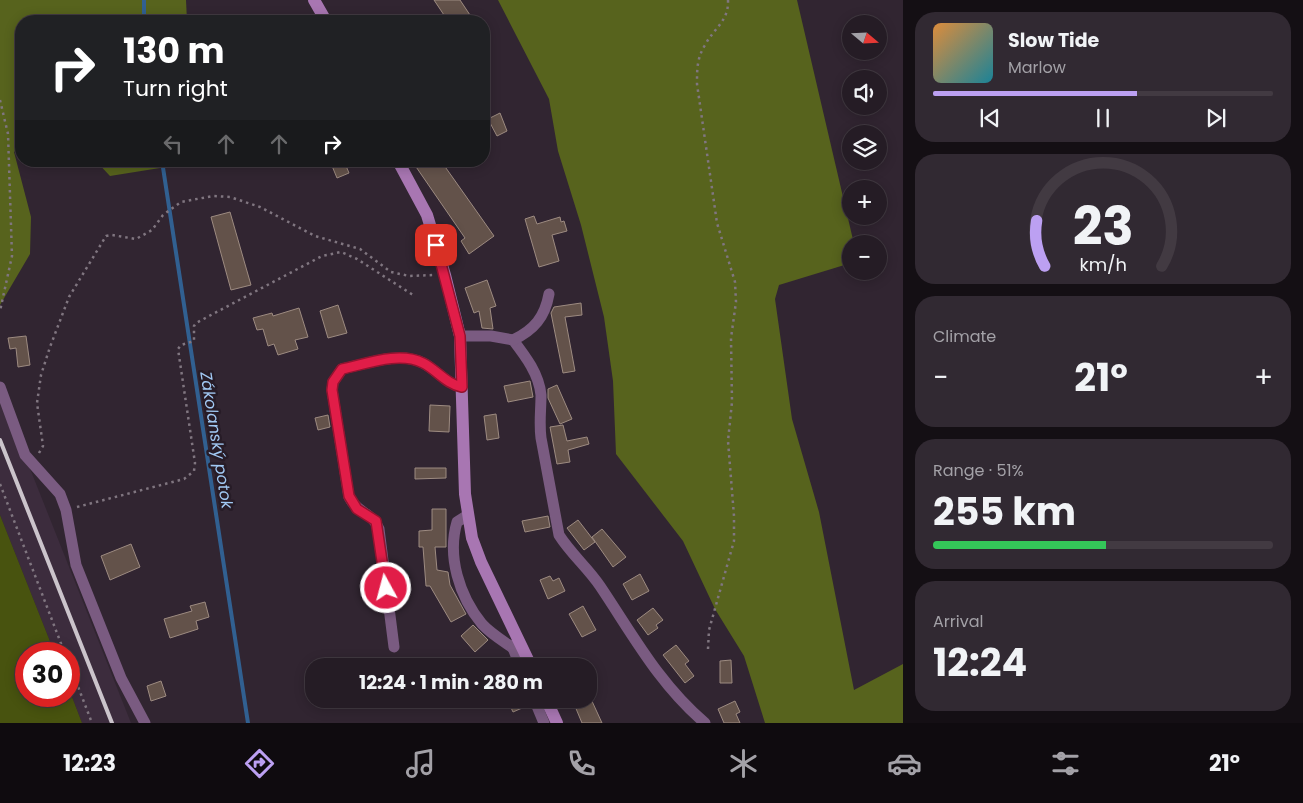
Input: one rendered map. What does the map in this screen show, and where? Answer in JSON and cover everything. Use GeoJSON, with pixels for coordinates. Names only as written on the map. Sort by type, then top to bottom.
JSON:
{"type":"FeatureCollection","features":[{"type":"Feature","properties":{"kind":"main road"},"geometry":{"type":"LineString","coordinates":[[314,0],[323,15]]}},
{"type":"Feature","properties":{"kind":"main road"},"geometry":{"type":"LineString","coordinates":[[401,167],[427,215],[445,275],[460,336],[463,462],[468,515],[481,562],[516,644],[526,658]]}},
{"type":"Feature","properties":{"kind":"main road"},"geometry":{"type":"LineString","coordinates":[[550,708],[557,723]]}},
{"type":"Feature","properties":{"kind":"street"},"geometry":{"type":"LineString","coordinates":[[460,336],[491,336],[513,340],[528,333],[538,324],[544,312],[549,294]]}},
{"type":"Feature","properties":{"kind":"street"},"geometry":{"type":"LineString","coordinates":[[513,340],[536,373],[540,386],[539,425],[559,535],[568,549],[599,584],[626,629],[670,690],[705,723]]}},
{"type":"Feature","properties":{"kind":"street"},"geometry":{"type":"LineString","coordinates":[[394,647],[378,529],[376,521],[357,509],[349,496],[332,390],[333,382],[342,369],[390,359],[405,359],[421,362],[449,383],[462,387]]}},
{"type":"Feature","properties":{"kind":"street"},"geometry":{"type":"LineString","coordinates":[[0,387],[25,455],[30,463],[55,486],[66,510],[76,565],[121,678],[145,723]]}},
{"type":"Feature","properties":{"kind":"street"},"geometry":{"type":"LineString","coordinates":[[468,515],[457,522],[453,535],[453,554],[457,576],[464,594],[483,625],[516,644],[519,658]]}},
{"type":"Feature","properties":{"kind":"street"},"geometry":{"type":"LineString","coordinates":[[538,708],[544,723]]}},
{"type":"Feature","properties":{"kind":"path"},"geometry":{"type":"LineString","coordinates":[[708,649],[709,630],[734,541],[728,440],[732,402],[731,338],[736,302],[735,282],[717,223],[697,84],[697,63],[705,44],[724,21],[728,11],[728,0]]}},
{"type":"Feature","properties":{"kind":"path"},"geometry":{"type":"LineString","coordinates":[[0,100],[8,134],[12,256],[0,311]]}},
{"type":"Feature","properties":{"kind":"path"},"geometry":{"type":"LineString","coordinates":[[30,463],[43,446],[37,403],[42,375],[69,297],[106,236],[112,235],[136,239],[145,236],[163,215],[181,202],[213,196],[249,202],[315,236],[360,249],[391,272],[409,276],[445,275]]}},
{"type":"Feature","properties":{"kind":"path"},"geometry":{"type":"LineString","coordinates":[[66,510],[184,479],[194,471],[195,463],[178,349],[180,345],[194,341],[194,326],[196,323],[322,256],[335,252],[357,259],[413,295]]}},
{"type":"Feature","properties":{"kind":"path"},"geometry":{"type":"LineString","coordinates":[[0,484],[60,642]]}},
{"type":"Feature","properties":{"kind":"path"},"geometry":{"type":"LineString","coordinates":[[80,692],[92,723]]}},
{"type":"Feature","properties":{"kind":"shaded area"},"geometry":{"type":"Polygon","coordinates":[[[0,393],[131,723],[82,723],[76,707],[80,707],[80,642],[50,642],[0,515],[0,393]]]}},
{"type":"Feature","properties":{"kind":"green space"},"geometry":{"type":"Polygon","coordinates":[[[0,0],[186,0],[187,15],[15,15],[14,152],[15,167],[18,167],[31,217],[30,254],[0,305],[0,0]]]}},
{"type":"Feature","properties":{"kind":"green space"},"geometry":{"type":"Polygon","coordinates":[[[498,0],[797,0],[842,193],[842,225],[850,225],[852,235],[842,235],[842,266],[779,285],[775,299],[792,419],[819,512],[854,690],[903,664],[903,723],[765,723],[744,656],[715,609],[683,541],[616,454],[613,381],[604,317],[581,225],[558,151],[549,99],[498,0]]]}},
{"type":"Feature","properties":{"kind":"green space"},"geometry":{"type":"Polygon","coordinates":[[[102,167],[161,167],[160,168],[110,176],[102,167]]]}},
{"type":"Feature","properties":{"kind":"green space"},"geometry":{"type":"Polygon","coordinates":[[[0,515],[50,642],[15,642],[15,707],[76,707],[82,723],[0,723],[0,515]]]}},
{"type":"Feature","properties":{"kind":"building"},"geometry":{"type":"Polygon","coordinates":[[[434,0],[460,0],[470,15],[444,15],[434,0]]]}},
{"type":"Feature","properties":{"kind":"building"},"geometry":{"type":"Polygon","coordinates":[[[500,113],[507,131],[497,136],[490,123],[490,118],[500,113]]]}},
{"type":"Feature","properties":{"kind":"building"},"geometry":{"type":"Polygon","coordinates":[[[332,167],[346,167],[349,173],[337,178],[332,167]]]}},
{"type":"Feature","properties":{"kind":"building"},"geometry":{"type":"Polygon","coordinates":[[[416,167],[445,167],[494,236],[469,254],[461,241],[465,238],[416,167]]]}},
{"type":"Feature","properties":{"kind":"building"},"geometry":{"type":"Polygon","coordinates":[[[230,212],[251,285],[231,290],[211,217],[230,212]]]}},
{"type":"Feature","properties":{"kind":"building"},"geometry":{"type":"Polygon","coordinates":[[[534,216],[537,224],[560,217],[561,222],[564,221],[567,231],[552,235],[559,261],[539,267],[525,219],[534,216]]]}},
{"type":"Feature","properties":{"kind":"building"},"geometry":{"type":"Polygon","coordinates":[[[487,280],[496,306],[490,308],[493,329],[482,328],[479,311],[474,313],[465,288],[487,280]]]}},
{"type":"Feature","properties":{"kind":"building"},"geometry":{"type":"Polygon","coordinates":[[[581,303],[582,315],[565,317],[575,371],[563,373],[551,313],[554,307],[581,303]]]}},
{"type":"Feature","properties":{"kind":"building"},"geometry":{"type":"Polygon","coordinates":[[[338,305],[347,333],[328,338],[320,311],[338,305]]]}},
{"type":"Feature","properties":{"kind":"building"},"geometry":{"type":"Polygon","coordinates":[[[299,308],[308,337],[295,340],[298,349],[278,355],[274,344],[268,346],[263,329],[257,330],[253,318],[272,313],[273,316],[299,308]]]}},
{"type":"Feature","properties":{"kind":"building"},"geometry":{"type":"Polygon","coordinates":[[[26,336],[30,365],[18,367],[16,348],[10,349],[8,338],[26,336]]]}},
{"type":"Feature","properties":{"kind":"building"},"geometry":{"type":"Polygon","coordinates":[[[530,381],[533,397],[508,402],[504,386],[530,381]]]}},
{"type":"Feature","properties":{"kind":"building"},"geometry":{"type":"Polygon","coordinates":[[[557,385],[572,419],[560,424],[548,398],[548,389],[557,385]]]}},
{"type":"Feature","properties":{"kind":"building"},"geometry":{"type":"Polygon","coordinates":[[[430,405],[450,406],[449,432],[429,431],[430,405]]]}},
{"type":"Feature","properties":{"kind":"building"},"geometry":{"type":"Polygon","coordinates":[[[496,414],[499,438],[487,440],[484,416],[496,414]]]}},
{"type":"Feature","properties":{"kind":"building"},"geometry":{"type":"Polygon","coordinates":[[[328,415],[330,427],[318,430],[315,418],[328,415]]]}},
{"type":"Feature","properties":{"kind":"building"},"geometry":{"type":"Polygon","coordinates":[[[563,425],[567,441],[587,437],[589,444],[568,450],[570,462],[557,464],[550,427],[563,425]]]}},
{"type":"Feature","properties":{"kind":"building"},"geometry":{"type":"Polygon","coordinates":[[[415,468],[446,468],[446,478],[415,479],[415,468]]]}},
{"type":"Feature","properties":{"kind":"building"},"geometry":{"type":"Polygon","coordinates":[[[432,509],[446,509],[446,547],[435,547],[437,570],[448,572],[450,585],[466,614],[451,622],[430,586],[426,586],[423,547],[419,547],[419,531],[432,530],[432,509]]]}},
{"type":"Feature","properties":{"kind":"building"},"geometry":{"type":"Polygon","coordinates":[[[548,516],[550,527],[525,532],[522,521],[548,516]]]}},
{"type":"Feature","properties":{"kind":"building"},"geometry":{"type":"Polygon","coordinates":[[[578,520],[595,542],[584,550],[567,528],[578,520]]]}},
{"type":"Feature","properties":{"kind":"building"},"geometry":{"type":"Polygon","coordinates":[[[602,529],[626,557],[613,567],[592,537],[602,529]]]}},
{"type":"Feature","properties":{"kind":"building"},"geometry":{"type":"Polygon","coordinates":[[[131,544],[140,567],[110,580],[101,556],[131,544]]]}},
{"type":"Feature","properties":{"kind":"building"},"geometry":{"type":"Polygon","coordinates":[[[640,574],[649,591],[632,600],[623,584],[640,574]]]}},
{"type":"Feature","properties":{"kind":"building"},"geometry":{"type":"Polygon","coordinates":[[[550,576],[553,581],[559,578],[565,591],[548,599],[540,580],[550,576]]]}},
{"type":"Feature","properties":{"kind":"building"},"geometry":{"type":"Polygon","coordinates":[[[205,602],[209,617],[196,621],[198,629],[170,638],[164,619],[192,611],[190,606],[205,602]]]}},
{"type":"Feature","properties":{"kind":"building"},"geometry":{"type":"Polygon","coordinates":[[[583,606],[596,630],[582,637],[569,614],[583,606]]]}},
{"type":"Feature","properties":{"kind":"building"},"geometry":{"type":"Polygon","coordinates":[[[653,608],[663,620],[656,625],[658,628],[648,635],[637,620],[653,608]]]}},
{"type":"Feature","properties":{"kind":"building"},"geometry":{"type":"Polygon","coordinates":[[[473,625],[488,640],[475,652],[461,636],[473,625]]]}},
{"type":"Feature","properties":{"kind":"building"},"geometry":{"type":"Polygon","coordinates":[[[676,645],[689,661],[685,664],[694,676],[685,683],[663,655],[676,645]]]}},
{"type":"Feature","properties":{"kind":"building"},"geometry":{"type":"Polygon","coordinates":[[[731,660],[732,683],[720,683],[720,661],[731,660]]]}},
{"type":"Feature","properties":{"kind":"building"},"geometry":{"type":"Polygon","coordinates":[[[161,681],[166,696],[151,701],[147,686],[161,681]]]}},
{"type":"Feature","properties":{"kind":"building"},"geometry":{"type":"Polygon","coordinates":[[[735,701],[740,712],[736,714],[740,723],[724,723],[718,709],[735,701]]]}},
{"type":"Feature","properties":{"kind":"building"},"geometry":{"type":"Polygon","coordinates":[[[511,708],[522,708],[513,712],[511,708]]]}},
{"type":"Feature","properties":{"kind":"building"},"geometry":{"type":"Polygon","coordinates":[[[576,708],[595,708],[602,723],[582,723],[576,708]]]}},
{"type":"Feature","properties":{"kind":"waterway","name":"Zákolanský potok"},"geometry":{"type":"LineString","coordinates":[[144,0],[144,15]]}},
{"type":"Feature","properties":{"kind":"waterway","name":"Zákolanský potok"},"geometry":{"type":"LineString","coordinates":[[163,167],[248,723]]}},
{"type":"Feature","properties":{"kind":"railway"},"geometry":{"type":"LineString","coordinates":[[0,440],[112,723]]}},
{"type":"Feature","properties":{"kind":"route"},"geometry":{"type":"LineString","coordinates":[[386,588],[376,521],[357,509],[352,504],[349,496],[332,390],[333,382],[342,369],[390,359],[405,359],[421,362],[449,383],[462,387],[460,336],[436,245]]}}]}
